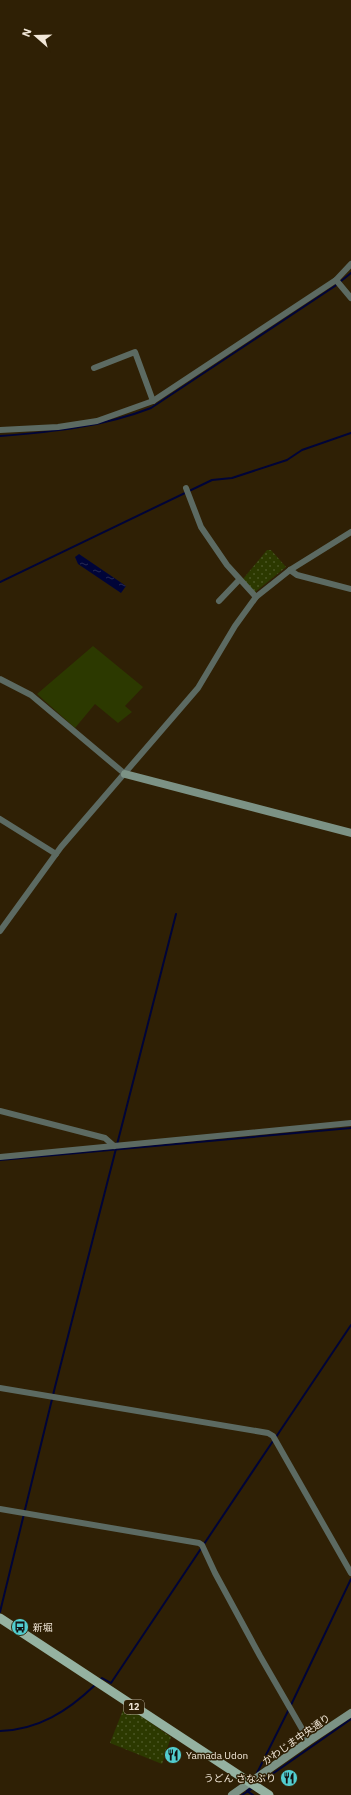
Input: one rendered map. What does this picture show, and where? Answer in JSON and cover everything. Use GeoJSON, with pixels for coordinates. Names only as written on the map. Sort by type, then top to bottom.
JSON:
{"type":"FeatureCollection","features":[{"type":"Feature","properties":{"kind":"main road","name":"12"},"geometry":{"type":"LineString","coordinates":[[0,1618],[269,1795]]}},
{"type":"Feature","properties":{"kind":"street"},"geometry":{"type":"LineString","coordinates":[[0,430],[58,427],[97,421],[154,401],[336,280],[351,264]]}},
{"type":"Feature","properties":{"kind":"street"},"geometry":{"type":"LineString","coordinates":[[336,280],[351,298]]}},
{"type":"Feature","properties":{"kind":"street"},"geometry":{"type":"LineString","coordinates":[[94,368],[135,352],[154,401]]}},
{"type":"Feature","properties":{"kind":"street"},"geometry":{"type":"LineString","coordinates":[[186,488],[201,527],[239,580],[256,597]]}},
{"type":"Feature","properties":{"kind":"street"},"geometry":{"type":"LineString","coordinates":[[0,932],[56,854],[198,688],[235,626],[256,597],[290,570],[351,532]]}},
{"type":"Feature","properties":{"kind":"street"},"geometry":{"type":"LineString","coordinates":[[290,570],[297,575],[351,588]]}},
{"type":"Feature","properties":{"kind":"street"},"geometry":{"type":"LineString","coordinates":[[219,601],[239,580]]}},
{"type":"Feature","properties":{"kind":"street"},"geometry":{"type":"LineString","coordinates":[[0,678],[31,695],[125,774],[351,833]]}},
{"type":"Feature","properties":{"kind":"street"},"geometry":{"type":"LineString","coordinates":[[0,819],[56,854]]}},
{"type":"Feature","properties":{"kind":"street"},"geometry":{"type":"LineString","coordinates":[[0,1111],[105,1138],[114,1146]]}},
{"type":"Feature","properties":{"kind":"street"},"geometry":{"type":"LineString","coordinates":[[0,1157],[351,1123]]}},
{"type":"Feature","properties":{"kind":"street"},"geometry":{"type":"LineString","coordinates":[[0,1388],[268,1433],[276,1440],[351,1573]]}},
{"type":"Feature","properties":{"kind":"street"},"geometry":{"type":"LineString","coordinates":[[0,1509],[191,1541],[202,1545],[215,1573],[256,1649],[309,1741]]}},
{"type":"Feature","properties":{"kind":"street","name":"かわじま中央通り"},"geometry":{"type":"LineString","coordinates":[[232,1795],[351,1713]]}},
{"type":"Feature","properties":{"kind":"green space"},"geometry":{"type":"Polygon","coordinates":[[[267,550],[271,550],[286,567],[254,593],[243,579],[267,550]]]}},
{"type":"Feature","properties":{"kind":"green space"},"geometry":{"type":"Polygon","coordinates":[[[93,646],[143,687],[125,706],[132,712],[118,723],[95,704],[75,728],[37,694],[93,646]]]}},
{"type":"Feature","properties":{"kind":"green space"},"geometry":{"type":"Polygon","coordinates":[[[125,1705],[171,1737],[162,1764],[110,1743],[125,1705]]]}},
{"type":"Feature","properties":{"kind":"water"},"geometry":{"type":"Polygon","coordinates":[[[79,554],[126,586],[121,593],[78,564],[75,557],[79,554]]]}},
{"type":"Feature","properties":{"kind":"waterway"},"geometry":{"type":"LineString","coordinates":[[0,436],[77,428],[114,420],[151,408],[335,286],[351,273]]}},
{"type":"Feature","properties":{"kind":"waterway"},"geometry":{"type":"LineString","coordinates":[[0,582],[212,480],[232,478],[287,460],[302,450],[351,433]]}},
{"type":"Feature","properties":{"kind":"waterway"},"geometry":{"type":"LineString","coordinates":[[0,1612],[55,1387],[176,914]]}},
{"type":"Feature","properties":{"kind":"waterway"},"geometry":{"type":"LineString","coordinates":[[0,1160],[351,1128]]}},
{"type":"Feature","properties":{"kind":"waterway"},"geometry":{"type":"LineString","coordinates":[[276,1437],[351,1325]]}},
{"type":"Feature","properties":{"kind":"waterway"},"geometry":{"type":"LineString","coordinates":[[100,1680],[102,1678],[111,1683],[273,1441]]}},
{"type":"Feature","properties":{"kind":"waterway"},"geometry":{"type":"LineString","coordinates":[[291,1705],[351,1579]]}},
{"type":"Feature","properties":{"kind":"waterway"},"geometry":{"type":"LineString","coordinates":[[0,1731],[14,1730],[40,1723],[63,1711],[95,1685]]}},
{"type":"Feature","properties":{"kind":"waterway"},"geometry":{"type":"LineString","coordinates":[[257,1773],[289,1709]]}},
{"type":"Feature","properties":{"kind":"waterway"},"geometry":{"type":"LineString","coordinates":[[258,1784],[351,1719]]}},
{"type":"Feature","properties":{"kind":"waterway"},"geometry":{"type":"LineString","coordinates":[[250,1786],[247,1791],[253,1795]]}},
{"type":"Feature","properties":{"kind":"waterway"},"geometry":{"type":"LineString","coordinates":[[242,1795],[253,1788]]}},
{"type":"Feature","properties":{"kind":"place","name":"新堀"},"geometry":{"type":"Point","coordinates":[20,1627]}},
{"type":"Feature","properties":{"kind":"place","name":"Yamada Udon"},"geometry":{"type":"Point","coordinates":[173,1755]}},
{"type":"Feature","properties":{"kind":"place","name":"うどん さなぶり"},"geometry":{"type":"Point","coordinates":[289,1778]}}]}
